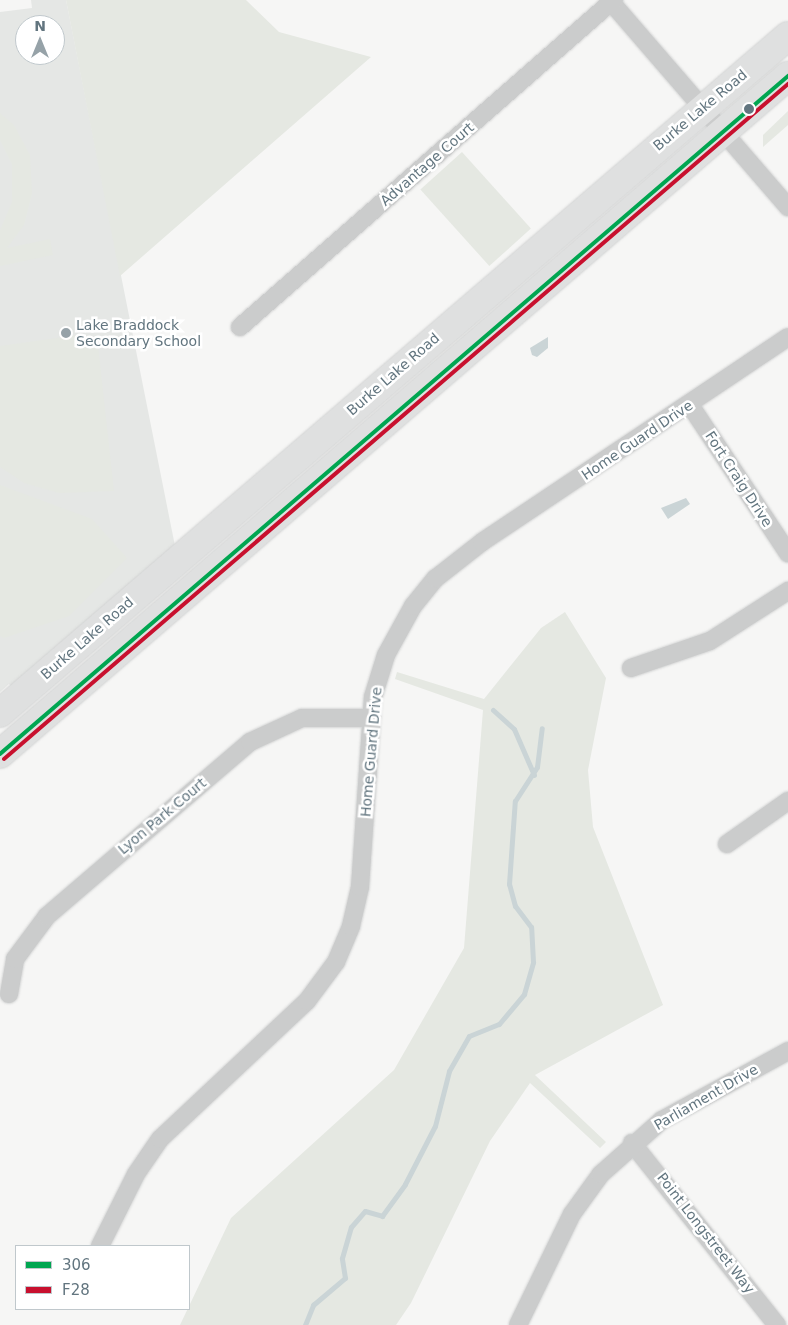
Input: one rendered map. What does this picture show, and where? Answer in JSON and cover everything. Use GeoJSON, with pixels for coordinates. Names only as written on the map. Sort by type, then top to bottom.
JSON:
{"type":"FeatureCollection","features":[{"type":"Feature","properties":{"kind":"main road","name":"Burke Lake Road"},"geometry":{"type":"LineString","coordinates":[[0,713],[788,36]]}},
{"type":"Feature","properties":{"kind":"main road"},"geometry":{"type":"LineString","coordinates":[[0,754],[788,76]]}},
{"type":"Feature","properties":{"kind":"street"},"geometry":{"type":"LineString","coordinates":[[613,1],[788,207]]}},
{"type":"Feature","properties":{"kind":"street","name":"Advantage Court"},"geometry":{"type":"LineString","coordinates":[[240,327],[613,1]]}},
{"type":"Feature","properties":{"kind":"street","name":"Home Guard Drive"},"geometry":{"type":"LineString","coordinates":[[100,1245],[136,1174],[160,1139],[307,1002],[336,962],[351,926],[360,888],[371,718],[376,685],[394,637],[436,578],[482,542],[690,405],[788,337]]}},
{"type":"Feature","properties":{"kind":"street","name":"Fort Craig Drive"},"geometry":{"type":"LineString","coordinates":[[690,405],[788,553]]}},
{"type":"Feature","properties":{"kind":"street"},"geometry":{"type":"LineString","coordinates":[[631,668],[710,641],[788,591]]}},
{"type":"Feature","properties":{"kind":"street","name":"Lyon Park Court"},"geometry":{"type":"LineString","coordinates":[[9,994],[15,959],[47,916],[250,742],[302,718],[371,718]]}},
{"type":"Feature","properties":{"kind":"street"},"geometry":{"type":"LineString","coordinates":[[727,844],[788,801]]}},
{"type":"Feature","properties":{"kind":"street","name":"Parliament Drive"},"geometry":{"type":"LineString","coordinates":[[518,1325],[572,1214],[601,1174],[632,1143],[687,1104],[788,1051]]}},
{"type":"Feature","properties":{"kind":"street","name":"Point Longstreet Way"},"geometry":{"type":"LineString","coordinates":[[632,1143],[777,1325]]}},
{"type":"Feature","properties":{"kind":"shaded area","name":"Lake Braddock Secondary School"},"geometry":{"type":"Polygon","coordinates":[[[31,0],[66,0],[177,556],[18,694],[9,684],[0,692],[0,12],[32,8],[31,0]]]}},
{"type":"Feature","properties":{"kind":"shaded area"},"geometry":{"type":"Polygon","coordinates":[[[66,0],[246,0],[279,32],[371,57],[120,276],[66,0]]]}},
{"type":"Feature","properties":{"kind":"shaded area"},"geometry":{"type":"Polygon","coordinates":[[[788,111],[788,125],[763,147],[763,135],[788,111]]]}},
{"type":"Feature","properties":{"kind":"shaded area"},"geometry":{"type":"Polygon","coordinates":[[[0,113],[14,125],[30,155],[32,193],[24,225],[7,248],[50,239],[53,255],[0,266],[0,230],[12,202],[12,164],[0,140],[0,113]]]}},
{"type":"Feature","properties":{"kind":"shaded area"},"geometry":{"type":"Polygon","coordinates":[[[462,152],[531,229],[489,266],[420,189],[462,152]]]}},
{"type":"Feature","properties":{"kind":"shaded area"},"geometry":{"type":"Polygon","coordinates":[[[78,335],[98,345],[114,491],[59,493],[24,483],[0,467],[0,346],[78,335]]]}},
{"type":"Feature","properties":{"kind":"shaded area"},"geometry":{"type":"Polygon","coordinates":[[[548,337],[548,348],[537,357],[532,355],[530,348],[548,337]]]}},
{"type":"Feature","properties":{"kind":"shaded area"},"geometry":{"type":"Polygon","coordinates":[[[0,485],[92,519],[127,558],[69,616],[4,638],[0,636],[0,485]]]}},
{"type":"Feature","properties":{"kind":"shaded area"},"geometry":{"type":"Polygon","coordinates":[[[686,498],[690,504],[668,519],[661,508],[686,498]]]}},
{"type":"Feature","properties":{"kind":"shaded area"},"geometry":{"type":"Polygon","coordinates":[[[565,612],[606,678],[588,770],[593,827],[663,1005],[535,1075],[606,1142],[600,1148],[530,1083],[490,1141],[411,1303],[396,1325],[180,1325],[187,1310],[190,1310],[190,1304],[231,1218],[394,1070],[464,948],[483,710],[395,679],[397,672],[484,699],[541,628],[565,612]]]}},
{"type":"Feature","properties":{"kind":"waterway"},"geometry":{"type":"LineString","coordinates":[[493,710],[514,729],[534,775]]}},
{"type":"Feature","properties":{"kind":"waterway"},"geometry":{"type":"LineString","coordinates":[[305,1325],[313,1305],[345,1278],[342,1258],[351,1227],[365,1211],[382,1216],[405,1184],[435,1126],[449,1071],[469,1036],[499,1024],[524,994],[533,962],[531,927],[515,906],[509,884],[515,801],[537,767],[542,728]]}},
{"type":"Feature","properties":{"kind":"transit line","name":"306"},"geometry":{"type":"LineString","coordinates":[[0,754],[788,76]]}},
{"type":"Feature","properties":{"kind":"transit line","name":"F28"},"geometry":{"type":"LineString","coordinates":[[4,759],[788,84]]}},
{"type":"Feature","properties":{"kind":"place","name":"Lake Braddock Secondary School"},"geometry":{"type":"Point","coordinates":[66,333]}}]}
